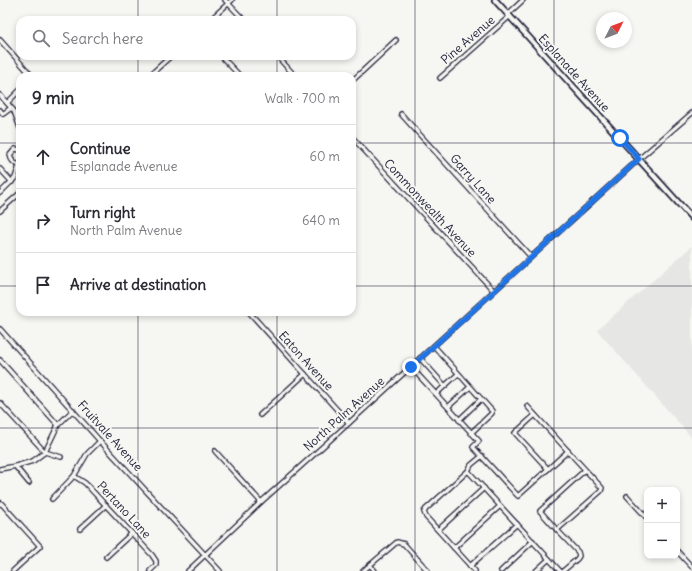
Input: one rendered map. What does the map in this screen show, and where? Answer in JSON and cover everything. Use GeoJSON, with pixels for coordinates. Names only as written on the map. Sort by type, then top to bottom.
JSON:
{"type":"FeatureCollection","features":[{"type":"Feature","properties":{"kind":"main road","name":"Esplanade Avenue"},"geometry":{"type":"LineString","coordinates":[[495,0],[692,218]]}},
{"type":"Feature","properties":{"kind":"street"},"geometry":{"type":"LineString","coordinates":[[225,0],[240,16]]}},
{"type":"Feature","properties":{"kind":"street"},"geometry":{"type":"LineString","coordinates":[[214,16],[232,0]]}},
{"type":"Feature","properties":{"kind":"street","name":"Pine Avenue"},"geometry":{"type":"LineString","coordinates":[[440,78],[509,15],[523,0]]}},
{"type":"Feature","properties":{"kind":"street"},"geometry":{"type":"LineString","coordinates":[[0,40],[16,58]]}},
{"type":"Feature","properties":{"kind":"street"},"geometry":{"type":"LineString","coordinates":[[356,77],[396,40]]}},
{"type":"Feature","properties":{"kind":"street"},"geometry":{"type":"LineString","coordinates":[[18,60],[28,72]]}},
{"type":"Feature","properties":{"kind":"street"},"geometry":{"type":"LineString","coordinates":[[153,72],[167,60]]}},
{"type":"Feature","properties":{"kind":"street"},"geometry":{"type":"LineString","coordinates":[[225,60],[236,72]]}},
{"type":"Feature","properties":{"kind":"street"},"geometry":{"type":"LineString","coordinates":[[281,60],[291,72]]}},
{"type":"Feature","properties":{"kind":"street"},"geometry":{"type":"LineString","coordinates":[[7,103],[16,94]]}},
{"type":"Feature","properties":{"kind":"street"},"geometry":{"type":"LineString","coordinates":[[0,95],[16,116]]}},
{"type":"Feature","properties":{"kind":"street"},"geometry":{"type":"LineString","coordinates":[[0,110],[3,114],[11,108]]}},
{"type":"Feature","properties":{"kind":"street","name":"North Palm Avenue"},"geometry":{"type":"LineString","coordinates":[[188,571],[261,502],[349,424],[639,159],[692,113]]}},
{"type":"Feature","properties":{"kind":"street","name":"Garry Lane"},"geometry":{"type":"LineString","coordinates":[[401,114],[531,257]]}},
{"type":"Feature","properties":{"kind":"street","name":"Commonwealth Avenue"},"geometry":{"type":"LineString","coordinates":[[356,142],[494,291]]}},
{"type":"Feature","properties":{"kind":"street"},"geometry":{"type":"LineString","coordinates":[[16,150],[10,155],[11,160],[16,164]]}},
{"type":"Feature","properties":{"kind":"street"},"geometry":{"type":"LineString","coordinates":[[0,169],[12,182]]}},
{"type":"Feature","properties":{"kind":"street"},"geometry":{"type":"LineString","coordinates":[[0,192],[12,182],[16,175]]}},
{"type":"Feature","properties":{"kind":"street"},"geometry":{"type":"LineString","coordinates":[[0,211],[16,197]]}},
{"type":"Feature","properties":{"kind":"street","name":"Eaton Avenue"},"geometry":{"type":"LineString","coordinates":[[252,316],[349,424]]}},
{"type":"Feature","properties":{"kind":"street","name":"Fruitvale Avenue"},"geometry":{"type":"LineString","coordinates":[[0,329],[100,441],[220,571]]}},
{"type":"Feature","properties":{"kind":"street"},"geometry":{"type":"LineString","coordinates":[[434,346],[492,411],[492,413],[471,433]]}},
{"type":"Feature","properties":{"kind":"street"},"geometry":{"type":"LineString","coordinates":[[420,358],[445,386]]}},
{"type":"Feature","properties":{"kind":"street"},"geometry":{"type":"LineString","coordinates":[[0,361],[58,425]]}},
{"type":"Feature","properties":{"kind":"street"},"geometry":{"type":"LineString","coordinates":[[411,367],[479,441],[473,446],[518,496],[568,451]]}},
{"type":"Feature","properties":{"kind":"street"},"geometry":{"type":"LineString","coordinates":[[260,415],[304,374]]}},
{"type":"Feature","properties":{"kind":"street"},"geometry":{"type":"LineString","coordinates":[[436,394],[458,374]]}},
{"type":"Feature","properties":{"kind":"street"},"geometry":{"type":"LineString","coordinates":[[448,407],[470,387]]}},
{"type":"Feature","properties":{"kind":"street"},"geometry":{"type":"LineString","coordinates":[[459,420],[481,399]]}},
{"type":"Feature","properties":{"kind":"street"},"geometry":{"type":"LineString","coordinates":[[0,403],[45,452],[61,457]]}},
{"type":"Feature","properties":{"kind":"street"},"geometry":{"type":"LineString","coordinates":[[527,406],[602,488],[601,491],[558,530]]}},
{"type":"Feature","properties":{"kind":"street"},"geometry":{"type":"LineString","coordinates":[[0,469],[33,461],[45,452],[58,425],[73,410]]}},
{"type":"Feature","properties":{"kind":"street"},"geometry":{"type":"LineString","coordinates":[[535,415],[515,433],[548,469]]}},
{"type":"Feature","properties":{"kind":"street"},"geometry":{"type":"LineString","coordinates":[[52,498],[74,476],[87,454],[100,441]]}},
{"type":"Feature","properties":{"kind":"street"},"geometry":{"type":"LineString","coordinates":[[215,451],[261,502]]}},
{"type":"Feature","properties":{"kind":"street"},"geometry":{"type":"LineString","coordinates":[[475,571],[426,517],[424,512],[482,456]]}},
{"type":"Feature","properties":{"kind":"street"},"geometry":{"type":"LineString","coordinates":[[15,466],[29,483]]}},
{"type":"Feature","properties":{"kind":"street"},"geometry":{"type":"LineString","coordinates":[[563,571],[577,559],[579,556],[578,552],[540,511],[585,470]]}},
{"type":"Feature","properties":{"kind":"street"},"geometry":{"type":"LineString","coordinates":[[468,471],[560,571]]}},
{"type":"Feature","properties":{"kind":"street","name":"Pertano Lane"},"geometry":{"type":"LineString","coordinates":[[74,476],[85,483],[152,555],[156,561],[156,565],[150,571]]}},
{"type":"Feature","properties":{"kind":"street"},"geometry":{"type":"LineString","coordinates":[[438,530],[484,488]]}},
{"type":"Feature","properties":{"kind":"street"},"geometry":{"type":"LineString","coordinates":[[627,496],[644,515]]}},
{"type":"Feature","properties":{"kind":"street"},"geometry":{"type":"LineString","coordinates":[[0,503],[40,546],[13,571]]}},
{"type":"Feature","properties":{"kind":"street"},"geometry":{"type":"LineString","coordinates":[[80,529],[106,505]]}},
{"type":"Feature","properties":{"kind":"street"},"geometry":{"type":"LineString","coordinates":[[454,548],[500,506]]}},
{"type":"Feature","properties":{"kind":"street"},"geometry":{"type":"LineString","coordinates":[[470,566],[517,524]]}},
{"type":"Feature","properties":{"kind":"street"},"geometry":{"type":"LineString","coordinates":[[106,557],[132,533]]}},
{"type":"Feature","properties":{"kind":"street"},"geometry":{"type":"LineString","coordinates":[[501,571],[533,541]]}},
{"type":"Feature","properties":{"kind":"street"},"geometry":{"type":"LineString","coordinates":[[363,571],[397,542],[404,544],[428,571]]}},
{"type":"Feature","properties":{"kind":"street"},"geometry":{"type":"LineString","coordinates":[[680,554],[692,567]]}},
{"type":"Feature","properties":{"kind":"street"},"geometry":{"type":"LineString","coordinates":[[536,571],[549,559]]}},
{"type":"Feature","properties":{"kind":"street"},"geometry":{"type":"LineString","coordinates":[[370,565],[375,571]]}},
{"type":"Feature","properties":{"kind":"shaded area"},"geometry":{"type":"Polygon","coordinates":[[[692,246],[692,438],[597,330],[692,246]]]}},
{"type":"Feature","properties":{"kind":"route"},"geometry":{"type":"LineString","coordinates":[[411,367],[639,159],[620,138]]}}]}
